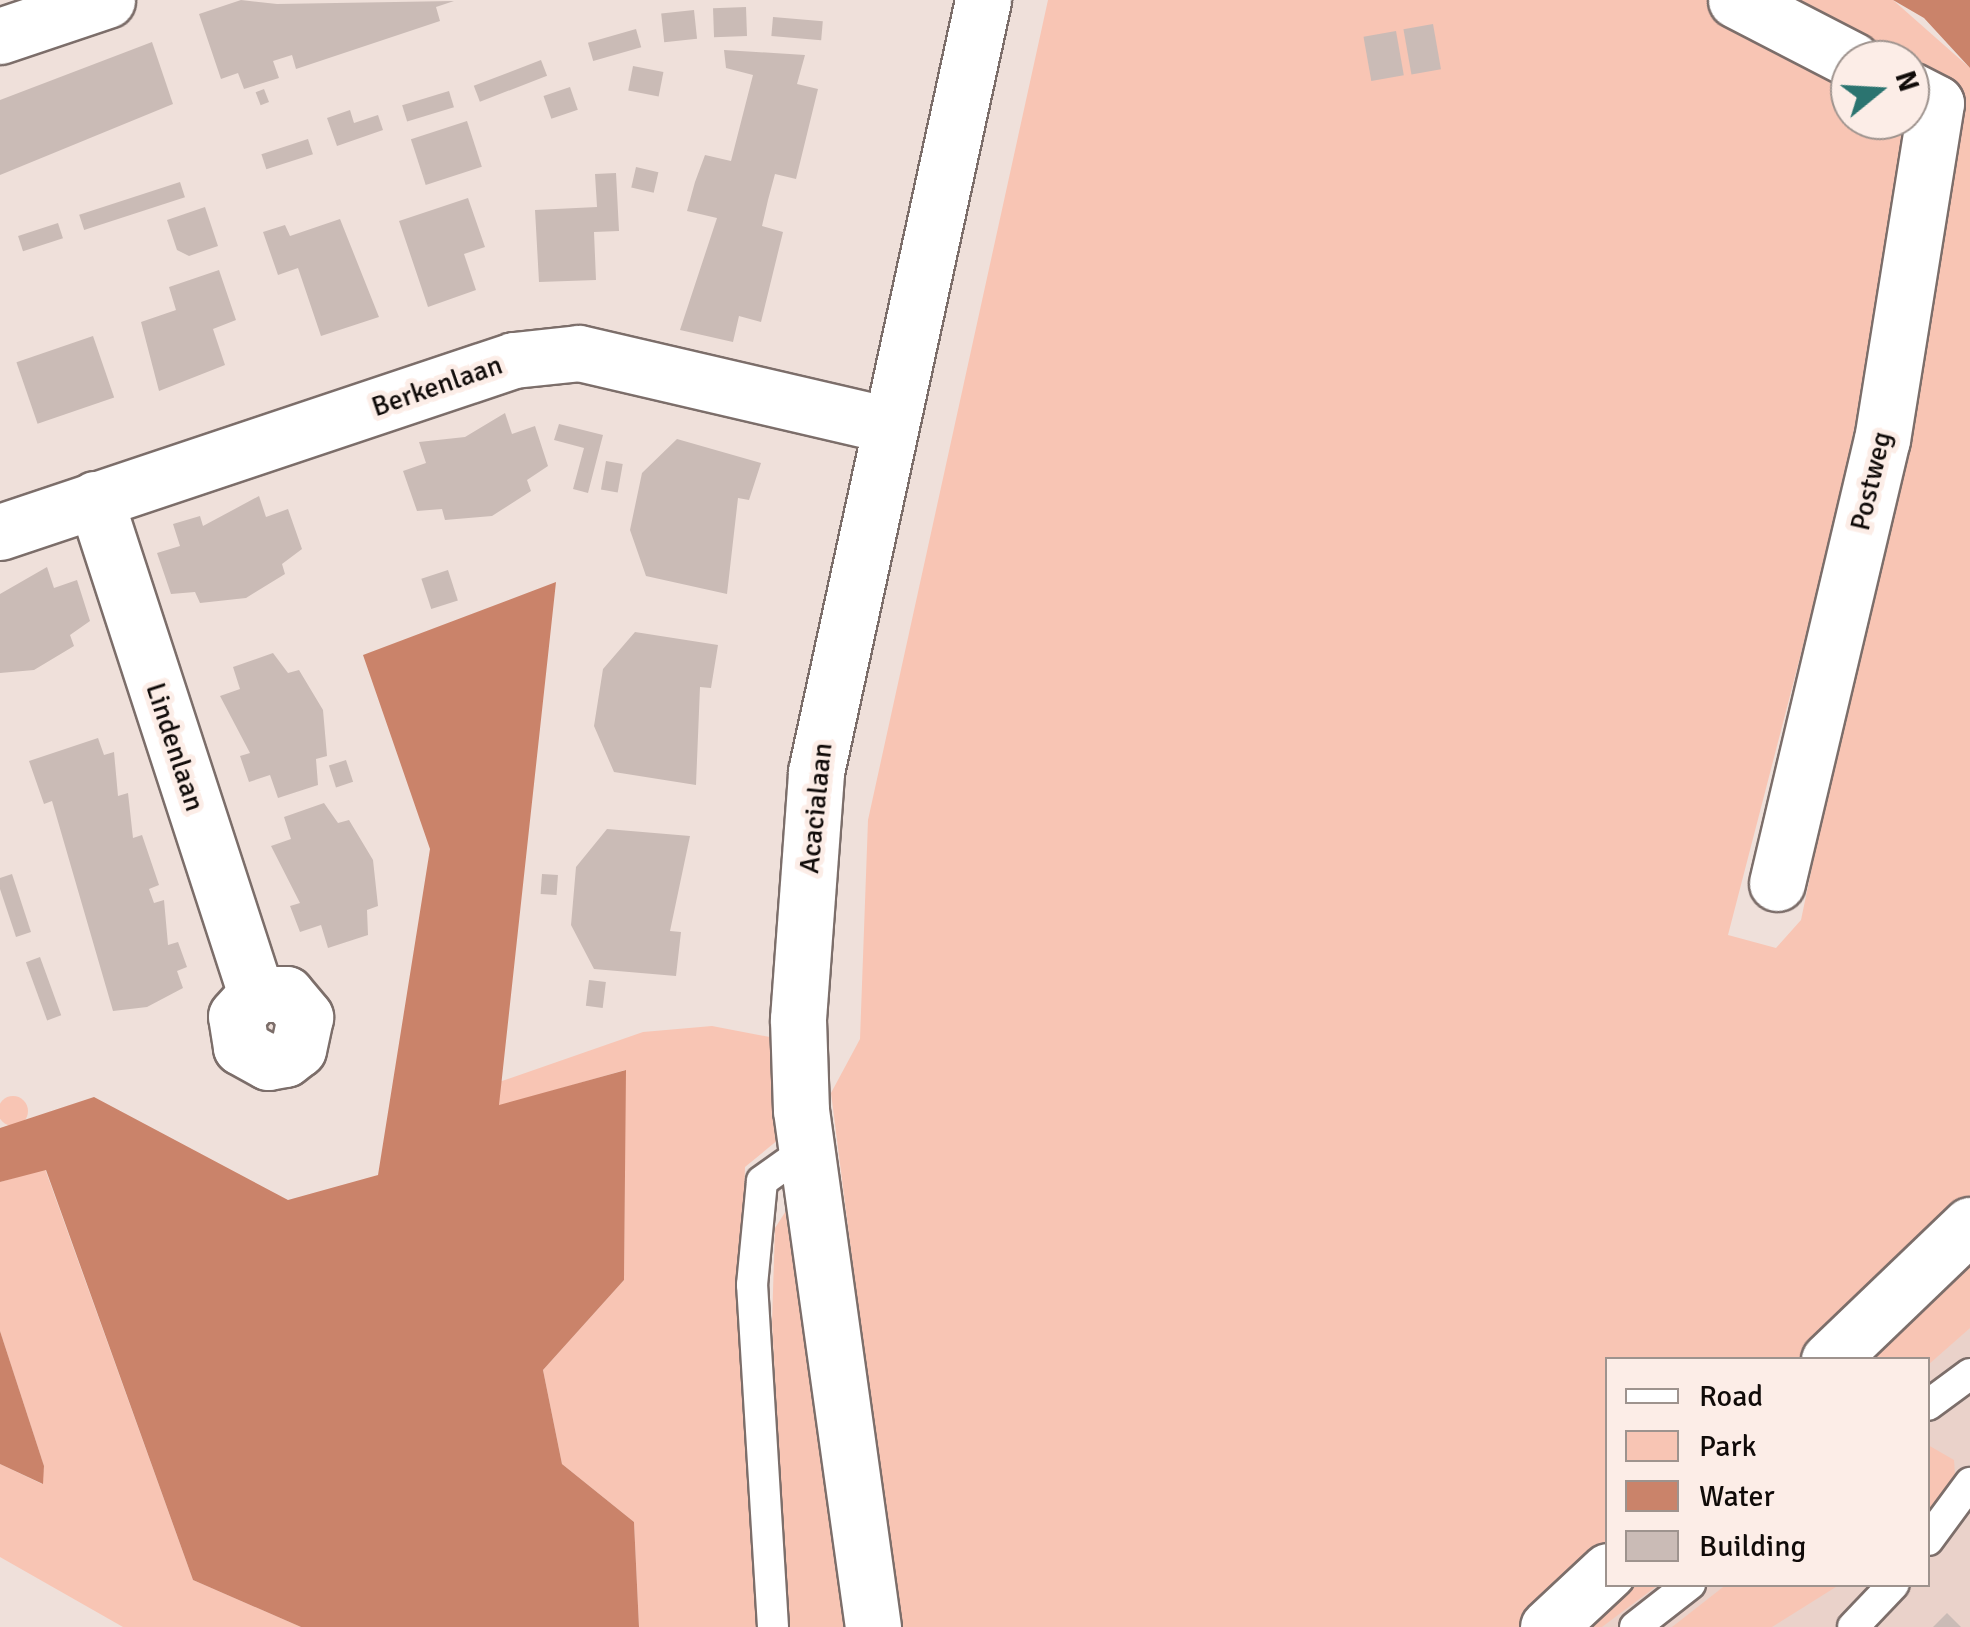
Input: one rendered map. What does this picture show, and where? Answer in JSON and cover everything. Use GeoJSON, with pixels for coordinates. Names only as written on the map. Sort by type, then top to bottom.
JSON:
{"type":"FeatureCollection","features":[{"type":"Feature","properties":{"kind":"street"},"geometry":{"type":"LineString","coordinates":[[0,36],[107,0]]}},
{"type":"Feature","properties":{"kind":"street","name":"Acacialaan"},"geometry":{"type":"LineString","coordinates":[[873,1627],[807,1149],[798,1019],[816,772],[885,424],[983,0]]}},
{"type":"Feature","properties":{"kind":"street"},"geometry":{"type":"LineString","coordinates":[[1736,0],[1830,49]]}},
{"type":"Feature","properties":{"kind":"street","name":"Postweg"},"geometry":{"type":"LineString","coordinates":[[1778,883],[1882,440],[1936,103],[1930,100]]}},
{"type":"Feature","properties":{"kind":"street","name":"Berkenlaan"},"geometry":{"type":"LineString","coordinates":[[0,532],[514,360],[579,353],[885,424]]}},
{"type":"Feature","properties":{"kind":"street","name":"Lindenlaan"},"geometry":{"type":"LineString","coordinates":[[95,500],[256,994]]}},
{"type":"Feature","properties":{"kind":"street"},"geometry":{"type":"LineString","coordinates":[[1832,1357],[1970,1225]]}},
{"type":"Feature","properties":{"kind":"street"},"geometry":{"type":"LineString","coordinates":[[1548,1627],[1605,1573]]}},
{"type":"Feature","properties":{"kind":"lane"},"geometry":{"type":"LineString","coordinates":[[773,1627],[752,1286],[762,1181],[807,1149]]}},
{"type":"Feature","properties":{"kind":"lane"},"geometry":{"type":"LineString","coordinates":[[1930,1404],[1970,1374]]}},
{"type":"Feature","properties":{"kind":"lane"},"geometry":{"type":"LineString","coordinates":[[1930,1537],[1970,1483]]}},
{"type":"Feature","properties":{"kind":"lane"},"geometry":{"type":"LineString","coordinates":[[1635,1627],[1686,1587]]}},
{"type":"Feature","properties":{"kind":"lane"},"geometry":{"type":"LineString","coordinates":[[1854,1627],[1891,1587]]}},
{"type":"Feature","properties":{"kind":"shaded area"},"geometry":{"type":"Polygon","coordinates":[[[1970,1291],[1970,1627],[1600,1627],[1645,1587],[1930,1587],[1930,1357],[1970,1291]]]}},
{"type":"Feature","properties":{"kind":"green space"},"geometry":{"type":"Polygon","coordinates":[[[1048,0],[1719,0],[1830,60],[1830,140],[1917,140],[1828,549],[1728,935],[1776,948],[1801,920],[1901,440],[1950,101],[1930,90],[1930,40],[1836,40],[1759,0],[1893,0],[1970,68],[1970,1202],[1812,1357],[1605,1357],[1605,1560],[1537,1627],[899,1627],[831,1093],[860,1039],[868,820],[1048,0]]]}},
{"type":"Feature","properties":{"kind":"green space"},"geometry":{"type":"Polygon","coordinates":[[[712,1026],[775,1038],[784,1135],[745,1167],[741,1323],[763,1627],[639,1627],[634,1522],[562,1464],[543,1370],[624,1280],[625,1070],[499,1106],[499,1082],[643,1032],[712,1026]]]}},
{"type":"Feature","properties":{"kind":"green space"},"geometry":{"type":"Polygon","coordinates":[[[7,1097],[19,1097],[27,1105],[27,1117],[19,1125],[7,1125],[-1,1117],[-1,1105],[7,1097]]]}},
{"type":"Feature","properties":{"kind":"green space"},"geometry":{"type":"Polygon","coordinates":[[[45,1169],[193,1580],[301,1627],[123,1627],[0,1557],[0,1464],[42,1484],[44,1466],[0,1331],[0,1182],[45,1169]]]}},
{"type":"Feature","properties":{"kind":"green space"},"geometry":{"type":"Polygon","coordinates":[[[791,1203],[850,1627],[788,1627],[772,1322],[775,1228],[791,1203]]]}},
{"type":"Feature","properties":{"kind":"green space"},"geometry":{"type":"Polygon","coordinates":[[[1970,1229],[1970,1328],[1930,1363],[1930,1357],[1837,1357],[1970,1229]]]}},
{"type":"Feature","properties":{"kind":"green space"},"geometry":{"type":"Polygon","coordinates":[[[1930,1446],[1954,1460],[1956,1488],[1930,1520],[1930,1446]]]}},
{"type":"Feature","properties":{"kind":"green space"},"geometry":{"type":"Polygon","coordinates":[[[1605,1586],[1655,1587],[1602,1627],[1564,1627],[1605,1586]]]}},
{"type":"Feature","properties":{"kind":"green space"},"geometry":{"type":"Polygon","coordinates":[[[1723,1587],[1836,1587],[1772,1627],[1672,1627],[1723,1587]]]}},
{"type":"Feature","properties":{"kind":"water"},"geometry":{"type":"Polygon","coordinates":[[[1893,0],[1970,0],[1970,68],[1924,18],[1893,0]]]}},
{"type":"Feature","properties":{"kind":"water"},"geometry":{"type":"Polygon","coordinates":[[[556,582],[499,1105],[626,1070],[624,1280],[543,1370],[562,1464],[634,1522],[639,1627],[301,1627],[193,1580],[46,1170],[0,1182],[0,1128],[94,1097],[288,1200],[378,1175],[430,849],[363,655],[556,582]]]}},
{"type":"Feature","properties":{"kind":"water"},"geometry":{"type":"Polygon","coordinates":[[[0,1331],[44,1466],[43,1484],[0,1464],[0,1331]]]}},
{"type":"Feature","properties":{"kind":"building"},"geometry":{"type":"Polygon","coordinates":[[[241,0],[277,4],[454,1],[436,7],[440,21],[296,69],[292,55],[273,61],[279,78],[244,89],[238,73],[221,79],[199,14],[241,0]]]}},
{"type":"Feature","properties":{"kind":"building"},"geometry":{"type":"Polygon","coordinates":[[[746,7],[747,36],[714,37],[713,8],[746,7]]]}},
{"type":"Feature","properties":{"kind":"building"},"geometry":{"type":"Polygon","coordinates":[[[694,10],[697,39],[664,42],[661,13],[694,10]]]}},
{"type":"Feature","properties":{"kind":"building"},"geometry":{"type":"Polygon","coordinates":[[[773,17],[823,21],[821,40],[771,36],[773,17]]]}},
{"type":"Feature","properties":{"kind":"building"},"geometry":{"type":"Polygon","coordinates":[[[1433,24],[1441,69],[1411,75],[1403,29],[1433,24]]]}},
{"type":"Feature","properties":{"kind":"building"},"geometry":{"type":"Polygon","coordinates":[[[636,29],[641,47],[593,61],[588,43],[636,29]]]}},
{"type":"Feature","properties":{"kind":"building"},"geometry":{"type":"Polygon","coordinates":[[[1396,31],[1404,75],[1371,81],[1364,37],[1396,31]]]}},
{"type":"Feature","properties":{"kind":"building"},"geometry":{"type":"Polygon","coordinates":[[[152,42],[173,104],[0,175],[0,100],[152,42]]]}},
{"type":"Feature","properties":{"kind":"building"},"geometry":{"type":"Polygon","coordinates":[[[724,50],[805,55],[797,84],[818,89],[796,179],[775,174],[768,200],[762,226],[783,232],[761,322],[739,316],[733,342],[680,330],[717,218],[687,211],[695,182],[705,155],[731,161],[753,75],[726,68],[724,50]]]}},
{"type":"Feature","properties":{"kind":"building"},"geometry":{"type":"Polygon","coordinates":[[[541,60],[547,76],[480,102],[474,86],[541,60]]]}},
{"type":"Feature","properties":{"kind":"building"},"geometry":{"type":"Polygon","coordinates":[[[633,66],[663,72],[659,96],[628,91],[633,66]]]}},
{"type":"Feature","properties":{"kind":"building"},"geometry":{"type":"Polygon","coordinates":[[[570,87],[578,110],[551,119],[544,96],[570,87]]]}},
{"type":"Feature","properties":{"kind":"building"},"geometry":{"type":"Polygon","coordinates":[[[264,89],[269,102],[261,105],[256,92],[264,89]]]}},
{"type":"Feature","properties":{"kind":"building"},"geometry":{"type":"Polygon","coordinates":[[[449,91],[454,107],[407,122],[402,105],[449,91]]]}},
{"type":"Feature","properties":{"kind":"building"},"geometry":{"type":"Polygon","coordinates":[[[350,110],[354,123],[378,115],[383,130],[337,146],[327,118],[350,110]]]}},
{"type":"Feature","properties":{"kind":"building"},"geometry":{"type":"Polygon","coordinates":[[[467,121],[482,167],[426,185],[411,139],[467,121]]]}},
{"type":"Feature","properties":{"kind":"building"},"geometry":{"type":"Polygon","coordinates":[[[308,139],[313,154],[266,169],[261,154],[308,139]]]}},
{"type":"Feature","properties":{"kind":"building"},"geometry":{"type":"Polygon","coordinates":[[[636,167],[658,172],[654,193],[631,187],[636,167]]]}},
{"type":"Feature","properties":{"kind":"building"},"geometry":{"type":"Polygon","coordinates":[[[616,173],[619,231],[594,232],[596,280],[539,282],[535,210],[597,207],[595,174],[616,173]]]}},
{"type":"Feature","properties":{"kind":"building"},"geometry":{"type":"Polygon","coordinates":[[[180,182],[185,197],[84,230],[79,215],[180,182]]]}},
{"type":"Feature","properties":{"kind":"building"},"geometry":{"type":"Polygon","coordinates":[[[468,198],[485,247],[464,254],[476,290],[428,307],[399,221],[468,198]]]}},
{"type":"Feature","properties":{"kind":"building"},"geometry":{"type":"Polygon","coordinates":[[[205,207],[218,246],[189,256],[177,250],[167,220],[205,207]]]}},
{"type":"Feature","properties":{"kind":"building"},"geometry":{"type":"Polygon","coordinates":[[[340,219],[379,317],[321,336],[298,268],[278,275],[263,232],[285,225],[290,236],[340,219]]]}},
{"type":"Feature","properties":{"kind":"building"},"geometry":{"type":"Polygon","coordinates":[[[58,223],[63,238],[23,251],[18,236],[58,223]]]}},
{"type":"Feature","properties":{"kind":"building"},"geometry":{"type":"Polygon","coordinates":[[[219,270],[236,320],[213,329],[225,365],[159,391],[141,322],[176,310],[169,287],[219,270]]]}},
{"type":"Feature","properties":{"kind":"building"},"geometry":{"type":"Polygon","coordinates":[[[93,336],[114,397],[38,424],[16,362],[93,336]]]}},
{"type":"Feature","properties":{"kind":"building"},"geometry":{"type":"Polygon","coordinates":[[[505,413],[512,434],[535,426],[548,466],[527,480],[531,491],[492,516],[445,520],[442,509],[417,511],[403,471],[426,463],[419,442],[465,437],[505,413]]]}},
{"type":"Feature","properties":{"kind":"building"},"geometry":{"type":"Polygon","coordinates":[[[559,424],[603,435],[588,493],[573,489],[584,448],[554,440],[559,424]]]}},
{"type":"Feature","properties":{"kind":"building"},"geometry":{"type":"Polygon","coordinates":[[[677,439],[761,463],[749,500],[738,498],[727,594],[646,576],[630,530],[642,473],[677,439]]]}},
{"type":"Feature","properties":{"kind":"building"},"geometry":{"type":"Polygon","coordinates":[[[606,461],[623,464],[618,493],[601,490],[606,461]]]}},
{"type":"Feature","properties":{"kind":"building"},"geometry":{"type":"Polygon","coordinates":[[[259,496],[266,517],[288,509],[302,549],[282,564],[285,574],[246,598],[200,603],[195,592],[171,594],[157,553],[180,546],[173,524],[200,516],[203,526],[259,496]]]}},
{"type":"Feature","properties":{"kind":"building"},"geometry":{"type":"Polygon","coordinates":[[[47,567],[54,588],[77,580],[90,621],[70,635],[74,646],[34,670],[0,673],[0,594],[47,567]]]}},
{"type":"Feature","properties":{"kind":"building"},"geometry":{"type":"Polygon","coordinates":[[[448,570],[458,600],[431,609],[421,579],[448,570]]]}},
{"type":"Feature","properties":{"kind":"building"},"geometry":{"type":"Polygon","coordinates":[[[635,632],[718,645],[711,688],[700,687],[696,785],[614,772],[594,726],[603,669],[635,632]]]}},
{"type":"Feature","properties":{"kind":"building"},"geometry":{"type":"Polygon","coordinates":[[[273,653],[288,673],[299,670],[323,710],[327,756],[316,759],[318,785],[278,798],[270,775],[249,782],[240,756],[250,753],[220,696],[240,689],[233,667],[273,653]]]}},
{"type":"Feature","properties":{"kind":"building"},"geometry":{"type":"Polygon","coordinates":[[[98,738],[104,755],[114,752],[118,796],[128,793],[133,838],[142,835],[159,885],[149,889],[154,903],[164,900],[168,945],[178,942],[187,967],[177,971],[183,988],[147,1007],[113,1011],[52,801],[44,804],[29,761],[98,738]]]}},
{"type":"Feature","properties":{"kind":"building"},"geometry":{"type":"Polygon","coordinates":[[[346,760],[353,782],[336,787],[329,766],[346,760]]]}},
{"type":"Feature","properties":{"kind":"building"},"geometry":{"type":"Polygon","coordinates":[[[324,803],[338,823],[349,820],[373,860],[378,906],[367,910],[368,935],[328,948],[321,925],[300,932],[290,906],[300,903],[271,846],[291,839],[284,817],[324,803]]]}},
{"type":"Feature","properties":{"kind":"building"},"geometry":{"type":"Polygon","coordinates":[[[607,829],[690,836],[670,931],[681,932],[676,976],[594,969],[571,925],[576,867],[607,829]]]}},
{"type":"Feature","properties":{"kind":"building"},"geometry":{"type":"Polygon","coordinates":[[[12,874],[31,932],[16,937],[0,889],[0,878],[12,874]]]}},
{"type":"Feature","properties":{"kind":"building"},"geometry":{"type":"Polygon","coordinates":[[[542,874],[558,875],[557,895],[541,894],[542,874]]]}},
{"type":"Feature","properties":{"kind":"building"},"geometry":{"type":"Polygon","coordinates":[[[40,957],[61,1015],[47,1020],[26,962],[40,957]]]}},
{"type":"Feature","properties":{"kind":"building"},"geometry":{"type":"Polygon","coordinates":[[[589,980],[606,982],[603,1008],[586,1006],[589,980]]]}},
{"type":"Feature","properties":{"kind":"building"},"geometry":{"type":"Polygon","coordinates":[[[1947,1613],[1961,1627],[1933,1627],[1947,1613]]]}}]}
